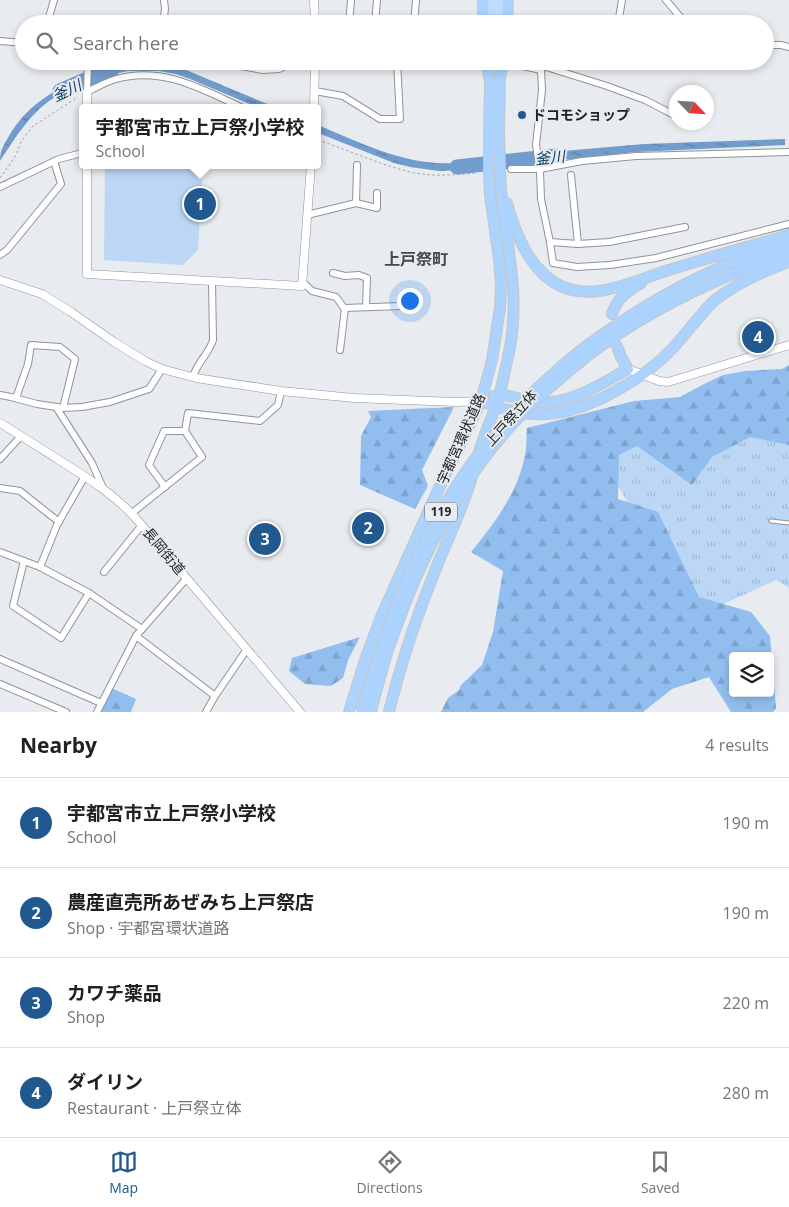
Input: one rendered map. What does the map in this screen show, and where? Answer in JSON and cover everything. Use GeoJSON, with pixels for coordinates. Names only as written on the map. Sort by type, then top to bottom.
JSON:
{"type":"FeatureCollection","features":[{"type":"Feature","properties":{"kind":"highway"},"geometry":{"type":"LineString","coordinates":[[483,0],[484,15]]}},
{"type":"Feature","properties":{"kind":"highway"},"geometry":{"type":"LineString","coordinates":[[507,15],[508,0]]}},
{"type":"Feature","properties":{"kind":"highway","name":"宇都宮環状道路"},"geometry":{"type":"LineString","coordinates":[[349,712],[364,660],[381,617],[433,501],[481,401],[492,360],[500,308],[501,282],[490,194],[494,174],[494,133],[489,70]]}},
{"type":"Feature","properties":{"kind":"highway","name":"宇都宮環状道路"},"geometry":{"type":"LineString","coordinates":[[494,133],[500,70]]}},
{"type":"Feature","properties":{"kind":"highway","name":"宇都宮環状道路"},"geometry":{"type":"LineString","coordinates":[[388,712],[405,650],[433,575],[464,503],[481,443],[496,407],[510,346],[513,286],[504,222],[494,174]]}},
{"type":"Feature","properties":{"kind":"highway","name":"119"},"geometry":{"type":"LineString","coordinates":[[494,174],[523,247],[531,261],[546,278],[555,284],[575,291],[597,292],[608,290],[676,268],[773,253],[789,262]]}},
{"type":"Feature","properties":{"kind":"highway","name":"119"},"geometry":{"type":"LineString","coordinates":[[496,407],[528,413],[546,414],[570,411],[610,394],[644,374],[672,349],[714,301],[742,282],[789,235]]}},
{"type":"Feature","properties":{"kind":"highway","name":"上戸祭立体"},"geometry":{"type":"LineString","coordinates":[[773,253],[789,242]]}},
{"type":"Feature","properties":{"kind":"highway","name":"上戸祭立体"},"geometry":{"type":"LineString","coordinates":[[371,712],[395,629],[430,548],[478,468],[518,418],[603,334],[670,292],[707,273],[773,253],[789,252]]}},
{"type":"Feature","properties":{"kind":"highway","name":"119"},"geometry":{"type":"LineString","coordinates":[[612,314],[620,297],[628,291],[676,268]]}},
{"type":"Feature","properties":{"kind":"highway"},"geometry":{"type":"LineString","coordinates":[[481,401],[500,394],[519,400],[535,402],[560,401],[591,390],[628,369],[620,357],[617,346]]}},
{"type":"Feature","properties":{"kind":"highway","name":"上戸祭立体"},"geometry":{"type":"LineString","coordinates":[[362,712],[390,622],[404,586],[448,499],[491,437],[518,408],[542,384],[584,354]]}},
{"type":"Feature","properties":{"kind":"highway"},"geometry":{"type":"LineString","coordinates":[[481,401],[496,407]]}},
{"type":"Feature","properties":{"kind":"main road"},"geometry":{"type":"LineString","coordinates":[[490,15],[491,0]]}},
{"type":"Feature","properties":{"kind":"main road"},"geometry":{"type":"LineString","coordinates":[[500,0],[500,15]]}},
{"type":"Feature","properties":{"kind":"street"},"geometry":{"type":"LineString","coordinates":[[50,15],[54,0]]}},
{"type":"Feature","properties":{"kind":"street"},"geometry":{"type":"LineString","coordinates":[[164,0],[164,15]]}},
{"type":"Feature","properties":{"kind":"street"},"geometry":{"type":"LineString","coordinates":[[314,0],[315,15]]}},
{"type":"Feature","properties":{"kind":"street"},"geometry":{"type":"LineString","coordinates":[[349,15],[351,0]]}},
{"type":"Feature","properties":{"kind":"street"},"geometry":{"type":"LineString","coordinates":[[375,15],[377,0]]}},
{"type":"Feature","properties":{"kind":"street"},"geometry":{"type":"LineString","coordinates":[[415,15],[416,0]]}},
{"type":"Feature","properties":{"kind":"street"},"geometry":{"type":"LineString","coordinates":[[620,15],[622,0]]}},
{"type":"Feature","properties":{"kind":"street"},"geometry":{"type":"LineString","coordinates":[[666,0],[678,15]]}},
{"type":"Feature","properties":{"kind":"street"},"geometry":{"type":"LineString","coordinates":[[0,41],[15,42]]}},
{"type":"Feature","properties":{"kind":"street"},"geometry":{"type":"LineString","coordinates":[[774,45],[789,46]]}},
{"type":"Feature","properties":{"kind":"street"},"geometry":{"type":"LineString","coordinates":[[87,104],[88,70]]}},
{"type":"Feature","properties":{"kind":"street"},"geometry":{"type":"LineString","coordinates":[[314,104],[315,70]]}},
{"type":"Feature","properties":{"kind":"street"},"geometry":{"type":"LineString","coordinates":[[316,91],[343,96],[380,119],[400,120],[398,70]]}},
{"type":"Feature","properties":{"kind":"street"},"geometry":{"type":"LineString","coordinates":[[543,70],[536,145],[542,199],[553,263],[577,267],[610,265],[656,258],[789,224]]}},
{"type":"Feature","properties":{"kind":"street"},"geometry":{"type":"LineString","coordinates":[[556,70],[645,100],[669,112]]}},
{"type":"Feature","properties":{"kind":"street"},"geometry":{"type":"LineString","coordinates":[[87,92],[114,79],[135,75],[154,76],[173,78],[234,104]]}},
{"type":"Feature","properties":{"kind":"street"},"geometry":{"type":"LineString","coordinates":[[511,169],[540,169],[582,161],[636,156],[789,152]]}},
{"type":"Feature","properties":{"kind":"street"},"geometry":{"type":"LineString","coordinates":[[0,187],[54,161],[79,154]]}},
{"type":"Feature","properties":{"kind":"street"},"geometry":{"type":"LineString","coordinates":[[0,255],[7,250],[61,184],[54,161]]}},
{"type":"Feature","properties":{"kind":"street"},"geometry":{"type":"LineString","coordinates":[[356,203],[357,165]]}},
{"type":"Feature","properties":{"kind":"street"},"geometry":{"type":"LineString","coordinates":[[87,169],[87,274],[302,286],[311,169]]}},
{"type":"Feature","properties":{"kind":"street"},"geometry":{"type":"LineString","coordinates":[[571,176],[578,244]]}},
{"type":"Feature","properties":{"kind":"street"},"geometry":{"type":"LineString","coordinates":[[307,215],[356,203],[376,208],[377,193]]}},
{"type":"Feature","properties":{"kind":"street"},"geometry":{"type":"LineString","coordinates":[[550,242],[578,244],[608,242],[685,227]]}},
{"type":"Feature","properties":{"kind":"street"},"geometry":{"type":"LineString","coordinates":[[333,273],[345,276],[359,275],[367,278],[366,307]]}},
{"type":"Feature","properties":{"kind":"street"},"geometry":{"type":"LineString","coordinates":[[0,280],[42,294],[131,353],[162,369],[193,377],[281,391],[354,398],[456,402],[481,401]]}},
{"type":"Feature","properties":{"kind":"street"},"geometry":{"type":"LineString","coordinates":[[193,377],[196,368],[210,348],[213,340],[212,281]]}},
{"type":"Feature","properties":{"kind":"street"},"geometry":{"type":"LineString","coordinates":[[302,281],[312,291],[336,297],[344,308],[402,306]]}},
{"type":"Feature","properties":{"kind":"street"},"geometry":{"type":"LineString","coordinates":[[340,350],[345,308]]}},
{"type":"Feature","properties":{"kind":"street"},"geometry":{"type":"LineString","coordinates":[[16,398],[28,364],[32,345],[60,347],[75,359],[59,408],[92,463],[103,488]]}},
{"type":"Feature","properties":{"kind":"street"},"geometry":{"type":"LineString","coordinates":[[628,369],[659,381],[668,382],[789,345]]}},
{"type":"Feature","properties":{"kind":"street"},"geometry":{"type":"LineString","coordinates":[[0,395],[59,408],[82,407],[110,402],[149,389],[162,369]]}},
{"type":"Feature","properties":{"kind":"street"},"geometry":{"type":"LineString","coordinates":[[132,514],[202,457],[185,431],[188,412],[260,421],[278,406],[281,391]]}},
{"type":"Feature","properties":{"kind":"street","name":"長岡街道"},"geometry":{"type":"LineString","coordinates":[[0,423],[85,476],[123,504],[300,712]]}},
{"type":"Feature","properties":{"kind":"street"},"geometry":{"type":"LineString","coordinates":[[165,487],[149,465],[164,431],[185,431]]}},
{"type":"Feature","properties":{"kind":"street"},"geometry":{"type":"LineString","coordinates":[[0,459],[21,436]]}},
{"type":"Feature","properties":{"kind":"street"},"geometry":{"type":"LineString","coordinates":[[40,567],[59,522],[85,476]]}},
{"type":"Feature","properties":{"kind":"street"},"geometry":{"type":"LineString","coordinates":[[0,488],[20,491],[59,522]]}},
{"type":"Feature","properties":{"kind":"street"},"geometry":{"type":"LineString","coordinates":[[104,572],[142,525]]}},
{"type":"Feature","properties":{"kind":"street"},"geometry":{"type":"LineString","coordinates":[[0,552],[40,567],[89,593],[142,629]]}},
{"type":"Feature","properties":{"kind":"street"},"geometry":{"type":"LineString","coordinates":[[24,561],[13,606],[61,638],[89,593]]}},
{"type":"Feature","properties":{"kind":"street"},"geometry":{"type":"LineString","coordinates":[[97,712],[136,636],[187,578]]}},
{"type":"Feature","properties":{"kind":"street"},"geometry":{"type":"LineString","coordinates":[[136,636],[215,696]]}},
{"type":"Feature","properties":{"kind":"street"},"geometry":{"type":"LineString","coordinates":[[206,712],[247,650]]}},
{"type":"Feature","properties":{"kind":"street"},"geometry":{"type":"LineString","coordinates":[[0,659],[102,703]]}},
{"type":"Feature","properties":{"kind":"street"},"geometry":{"type":"LineString","coordinates":[[0,684],[66,712]]}},
{"type":"Feature","properties":{"kind":"lane"},"geometry":{"type":"LineString","coordinates":[[771,521],[789,523]]}},
{"type":"Feature","properties":{"kind":"path"},"geometry":{"type":"LineString","coordinates":[[0,178],[15,157],[21,142],[33,126],[87,92]]}},
{"type":"Feature","properties":{"kind":"path"},"geometry":{"type":"LineString","coordinates":[[321,141],[379,163],[411,172],[442,176],[476,173]]}},
{"type":"Feature","properties":{"kind":"green space"},"geometry":{"type":"Polygon","coordinates":[[[105,169],[203,169],[198,250],[183,265],[104,260],[105,169]]]}},
{"type":"Feature","properties":{"kind":"green space"},"geometry":{"type":"Polygon","coordinates":[[[789,365],[789,445],[750,437],[712,457],[692,485],[637,446],[619,455],[618,499],[658,512],[699,597],[751,612],[770,636],[771,652],[729,652],[729,697],[774,697],[774,684],[776,708],[773,712],[731,712],[709,677],[672,689],[643,712],[441,712],[448,698],[459,690],[461,685],[482,665],[493,632],[503,571],[471,552],[497,518],[517,482],[525,455],[527,428],[634,401],[680,397],[723,375],[745,371],[782,369],[789,365]]]}},
{"type":"Feature","properties":{"kind":"green space"},"geometry":{"type":"Polygon","coordinates":[[[454,407],[422,470],[428,486],[415,509],[360,485],[361,436],[371,417],[368,411],[454,407]]]}},
{"type":"Feature","properties":{"kind":"green space"},"geometry":{"type":"Polygon","coordinates":[[[789,417],[789,588],[776,580],[697,616],[652,546],[598,450],[789,417]]]}},
{"type":"Feature","properties":{"kind":"green space"},"geometry":{"type":"Polygon","coordinates":[[[360,637],[348,660],[343,678],[331,686],[305,684],[289,671],[292,658],[360,637]]]}},
{"type":"Feature","properties":{"kind":"green space"},"geometry":{"type":"Polygon","coordinates":[[[109,687],[136,699],[131,712],[100,712],[109,687]]]}},
{"type":"Feature","properties":{"kind":"water"},"geometry":{"type":"Polygon","coordinates":[[[99,70],[186,70],[267,104],[249,104],[190,79],[159,71],[128,71],[108,75],[91,83],[91,73],[99,70]]]}},
{"type":"Feature","properties":{"kind":"water"},"geometry":{"type":"Polygon","coordinates":[[[78,79],[79,88],[57,96],[39,109],[18,134],[0,161],[4,145],[23,117],[39,102],[78,79]]]}},
{"type":"Feature","properties":{"kind":"water"},"geometry":{"type":"Polygon","coordinates":[[[321,126],[367,146],[401,157],[436,163],[477,161],[477,169],[439,171],[394,163],[321,134],[321,126]]]}},
{"type":"Feature","properties":{"kind":"water"},"geometry":{"type":"Polygon","coordinates":[[[785,139],[785,145],[636,152],[542,162],[540,153],[644,144],[785,139]]]}},
{"type":"Feature","properties":{"kind":"water"},"geometry":{"type":"Polygon","coordinates":[[[533,154],[534,163],[510,165],[509,155],[533,154]]]}},
{"type":"Feature","properties":{"kind":"waterway","name":"釜川"},"geometry":{"type":"LineString","coordinates":[[60,91],[97,75],[111,72]]}},
{"type":"Feature","properties":{"kind":"waterway","name":"釜川"},"geometry":{"type":"LineString","coordinates":[[457,167],[556,156]]}},
{"type":"Feature","properties":{"kind":"place","name":"ドコモショップ"},"geometry":{"type":"Point","coordinates":[522,115]}},
{"type":"Feature","properties":{"kind":"place","name":"宇都宮市立上戸祭小学校"},"geometry":{"type":"Point","coordinates":[200,204]}},
{"type":"Feature","properties":{"kind":"place","name":"ダイリン"},"geometry":{"type":"Point","coordinates":[758,337]}},
{"type":"Feature","properties":{"kind":"place","name":"農産直売所あぜみち上戸祭店"},"geometry":{"type":"Point","coordinates":[368,528]}},
{"type":"Feature","properties":{"kind":"place","name":"カワチ薬品"},"geometry":{"type":"Point","coordinates":[265,539]}},
{"type":"Feature","properties":{"kind":"district","name":"上戸祭町"},"geometry":{"type":"Point","coordinates":[416,259]}}]}
